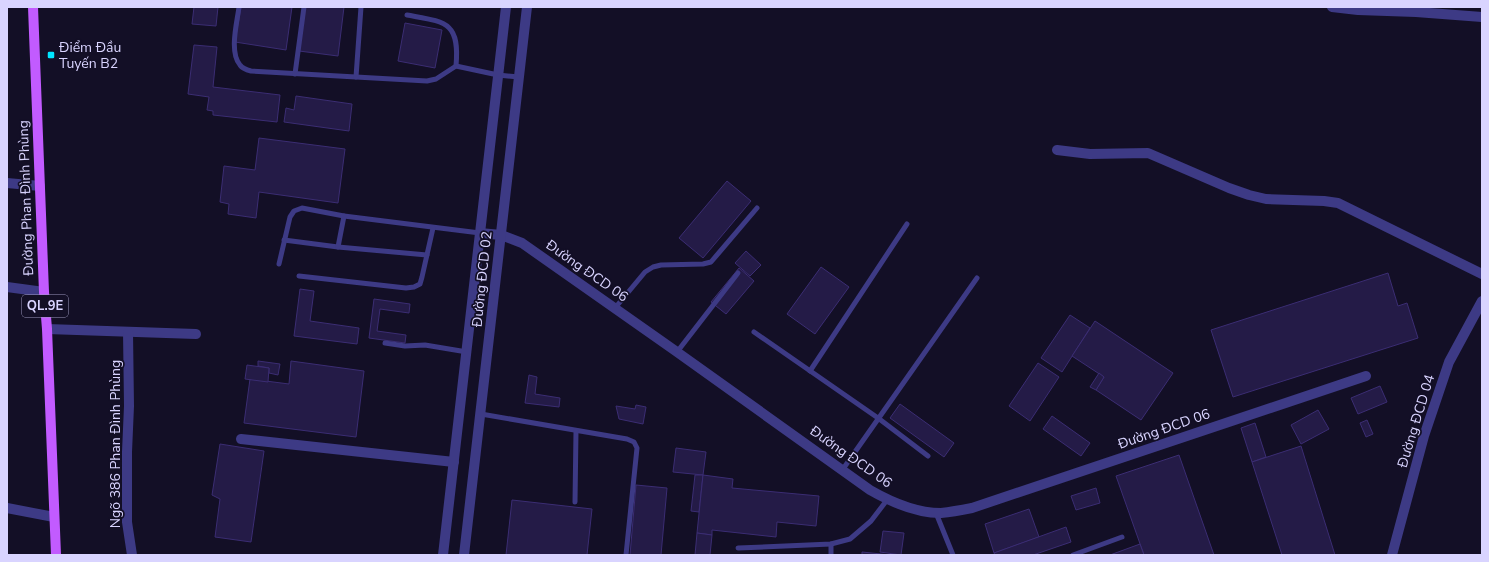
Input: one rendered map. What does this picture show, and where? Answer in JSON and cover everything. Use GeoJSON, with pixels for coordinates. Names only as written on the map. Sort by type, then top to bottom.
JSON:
{"type":"FeatureCollection","features":[{"type":"Feature","properties":{"kind":"main road","name":"Đường Phan Đình Phùng"},"geometry":{"type":"LineString","coordinates":[[33,7],[56,555]]}},
{"type":"Feature","properties":{"kind":"street","name":"Đường ĐCD 02"},"geometry":{"type":"LineString","coordinates":[[443,555],[506,7]]}},
{"type":"Feature","properties":{"kind":"street","name":"Đường ĐCD 02"},"geometry":{"type":"LineString","coordinates":[[464,555],[527,7]]}},
{"type":"Feature","properties":{"kind":"street"},"geometry":{"type":"LineString","coordinates":[[1332,7],[1482,18]]}},
{"type":"Feature","properties":{"kind":"street"},"geometry":{"type":"LineString","coordinates":[[1057,150],[1090,154],[1148,153],[1229,188],[1249,195],[1266,199],[1324,200],[1338,203],[1482,274]]}},
{"type":"Feature","properties":{"kind":"street"},"geometry":{"type":"LineString","coordinates":[[7,183],[40,186]]}},
{"type":"Feature","properties":{"kind":"street","name":"Đường ĐCD 06"},"geometry":{"type":"LineString","coordinates":[[480,233],[501,235],[522,243],[843,469],[870,490],[888,500],[914,509],[941,513],[972,508],[1366,376]]}},
{"type":"Feature","properties":{"kind":"street"},"geometry":{"type":"LineString","coordinates":[[7,287],[44,292]]}},
{"type":"Feature","properties":{"kind":"street","name":"Đường ĐCD 04"},"geometry":{"type":"LineString","coordinates":[[1392,555],[1424,436],[1449,362],[1482,301]]}},
{"type":"Feature","properties":{"kind":"street"},"geometry":{"type":"LineString","coordinates":[[47,329],[196,334]]}},
{"type":"Feature","properties":{"kind":"street","name":"Ngõ 386 Phan Đình Phùng"},"geometry":{"type":"LineString","coordinates":[[128,332],[129,406],[127,452],[127,522],[132,555]]}},
{"type":"Feature","properties":{"kind":"street"},"geometry":{"type":"LineString","coordinates":[[241,439],[454,462]]}},
{"type":"Feature","properties":{"kind":"street"},"geometry":{"type":"LineString","coordinates":[[7,508],[54,517]]}},
{"type":"Feature","properties":{"kind":"lane"},"geometry":{"type":"LineString","coordinates":[[239,7],[234,48],[236,59],[241,67],[251,71],[427,81],[436,79],[456,66],[498,75],[519,77]]}},
{"type":"Feature","properties":{"kind":"lane"},"geometry":{"type":"LineString","coordinates":[[295,74],[304,7]]}},
{"type":"Feature","properties":{"kind":"lane"},"geometry":{"type":"LineString","coordinates":[[356,77],[361,7]]}},
{"type":"Feature","properties":{"kind":"lane"},"geometry":{"type":"LineString","coordinates":[[407,16],[440,21],[452,30],[457,52],[456,66]]}},
{"type":"Feature","properties":{"kind":"lane"},"geometry":{"type":"LineString","coordinates":[[279,264],[290,217],[294,211],[302,208],[344,216],[480,233]]}},
{"type":"Feature","properties":{"kind":"lane"},"geometry":{"type":"LineString","coordinates":[[615,308],[645,272],[653,267],[661,265],[703,264],[711,262],[758,208]]}},
{"type":"Feature","properties":{"kind":"lane"},"geometry":{"type":"LineString","coordinates":[[338,247],[344,216]]}},
{"type":"Feature","properties":{"kind":"lane"},"geometry":{"type":"LineString","coordinates":[[810,371],[907,224]]}},
{"type":"Feature","properties":{"kind":"lane"},"geometry":{"type":"LineString","coordinates":[[299,276],[406,288],[414,287],[420,284],[433,228]]}},
{"type":"Feature","properties":{"kind":"lane"},"geometry":{"type":"LineString","coordinates":[[284,240],[338,247],[427,255]]}},
{"type":"Feature","properties":{"kind":"lane"},"geometry":{"type":"LineString","coordinates":[[677,352],[738,273]]}},
{"type":"Feature","properties":{"kind":"lane"},"geometry":{"type":"LineString","coordinates":[[843,469],[977,278]]}},
{"type":"Feature","properties":{"kind":"lane"},"geometry":{"type":"LineString","coordinates":[[754,332],[878,418],[928,456]]}},
{"type":"Feature","properties":{"kind":"lane"},"geometry":{"type":"LineString","coordinates":[[385,343],[406,346],[425,345],[467,352]]}},
{"type":"Feature","properties":{"kind":"lane"},"geometry":{"type":"LineString","coordinates":[[481,414],[627,439],[634,442],[637,448],[626,555]]}},
{"type":"Feature","properties":{"kind":"lane"},"geometry":{"type":"LineString","coordinates":[[574,502],[576,431]]}},
{"type":"Feature","properties":{"kind":"lane"},"geometry":{"type":"LineString","coordinates":[[738,548],[831,544],[850,539],[871,522],[888,500]]}},
{"type":"Feature","properties":{"kind":"lane"},"geometry":{"type":"LineString","coordinates":[[936,512],[953,555]]}},
{"type":"Feature","properties":{"kind":"lane"},"geometry":{"type":"LineString","coordinates":[[1073,555],[1122,537]]}},
{"type":"Feature","properties":{"kind":"lane"},"geometry":{"type":"LineString","coordinates":[[831,544],[831,555]]}},
{"type":"Feature","properties":{"kind":"building"},"geometry":{"type":"Polygon","coordinates":[[[194,7],[218,7],[216,26],[192,24],[194,7]]]}},
{"type":"Feature","properties":{"kind":"building"},"geometry":{"type":"Polygon","coordinates":[[[241,7],[292,7],[286,50],[235,42],[241,7]]]}},
{"type":"Feature","properties":{"kind":"building"},"geometry":{"type":"Polygon","coordinates":[[[304,7],[344,7],[338,56],[299,51],[304,7]]]}},
{"type":"Feature","properties":{"kind":"building"},"geometry":{"type":"Polygon","coordinates":[[[405,23],[442,30],[435,68],[398,61],[405,23]]]}},
{"type":"Feature","properties":{"kind":"building"},"geometry":{"type":"Polygon","coordinates":[[[194,45],[217,47],[213,87],[280,95],[277,122],[213,115],[213,111],[207,110],[209,97],[188,94],[194,45]]]}},
{"type":"Feature","properties":{"kind":"building"},"geometry":{"type":"Polygon","coordinates":[[[296,96],[352,104],[349,131],[284,122],[286,108],[294,110],[296,96]]]}},
{"type":"Feature","properties":{"kind":"building"},"geometry":{"type":"Polygon","coordinates":[[[259,138],[345,149],[338,203],[259,192],[256,218],[228,214],[229,204],[220,202],[224,166],[255,170],[259,138]]]}},
{"type":"Feature","properties":{"kind":"building"},"geometry":{"type":"Polygon","coordinates":[[[727,181],[751,201],[703,258],[679,238],[727,181]]]}},
{"type":"Feature","properties":{"kind":"building"},"geometry":{"type":"Polygon","coordinates":[[[746,251],[761,265],[750,276],[735,263],[746,251]]]}},
{"type":"Feature","properties":{"kind":"building"},"geometry":{"type":"Polygon","coordinates":[[[821,267],[849,287],[815,334],[787,314],[821,267]]]}},
{"type":"Feature","properties":{"kind":"building"},"geometry":{"type":"Polygon","coordinates":[[[739,268],[754,281],[726,314],[711,302],[739,268]]]}},
{"type":"Feature","properties":{"kind":"building"},"geometry":{"type":"Polygon","coordinates":[[[1388,273],[1398,306],[1407,303],[1418,338],[1233,397],[1211,330],[1388,273]]]}},
{"type":"Feature","properties":{"kind":"building"},"geometry":{"type":"Polygon","coordinates":[[[300,289],[314,291],[310,321],[359,328],[357,344],[294,336],[300,289]]]}},
{"type":"Feature","properties":{"kind":"building"},"geometry":{"type":"Polygon","coordinates":[[[374,299],[410,304],[409,313],[380,309],[377,331],[406,335],[405,343],[369,338],[374,299]]]}},
{"type":"Feature","properties":{"kind":"building"},"geometry":{"type":"Polygon","coordinates":[[[1070,315],[1090,328],[1062,372],[1041,358],[1070,315]]]}},
{"type":"Feature","properties":{"kind":"building"},"geometry":{"type":"Polygon","coordinates":[[[1095,321],[1173,373],[1141,420],[1096,390],[1104,377],[1072,356],[1095,321]]]}},
{"type":"Feature","properties":{"kind":"building"},"geometry":{"type":"Polygon","coordinates":[[[258,361],[280,364],[278,375],[269,373],[269,368],[258,366],[258,361]]]}},
{"type":"Feature","properties":{"kind":"building"},"geometry":{"type":"Polygon","coordinates":[[[291,361],[364,371],[356,437],[244,423],[250,379],[289,384],[291,361]]]}},
{"type":"Feature","properties":{"kind":"building"},"geometry":{"type":"Polygon","coordinates":[[[1038,363],[1059,377],[1030,421],[1009,406],[1038,363]]]}},
{"type":"Feature","properties":{"kind":"building"},"geometry":{"type":"Polygon","coordinates":[[[247,365],[269,368],[268,382],[245,379],[247,365]]]}},
{"type":"Feature","properties":{"kind":"building"},"geometry":{"type":"Polygon","coordinates":[[[1099,373],[1104,377],[1096,390],[1090,387],[1099,373]]]}},
{"type":"Feature","properties":{"kind":"building"},"geometry":{"type":"Polygon","coordinates":[[[529,375],[537,377],[535,394],[560,398],[559,407],[525,403],[529,375]]]}},
{"type":"Feature","properties":{"kind":"building"},"geometry":{"type":"Polygon","coordinates":[[[1380,386],[1387,402],[1358,414],[1351,398],[1380,386]]]}},
{"type":"Feature","properties":{"kind":"building"},"geometry":{"type":"Polygon","coordinates":[[[900,404],[954,443],[944,457],[890,418],[900,404]]]}},
{"type":"Feature","properties":{"kind":"building"},"geometry":{"type":"Polygon","coordinates":[[[636,405],[646,407],[643,424],[619,419],[616,406],[635,409],[636,405]]]}},
{"type":"Feature","properties":{"kind":"building"},"geometry":{"type":"Polygon","coordinates":[[[1318,410],[1329,429],[1301,444],[1291,425],[1318,410]]]}},
{"type":"Feature","properties":{"kind":"building"},"geometry":{"type":"Polygon","coordinates":[[[1052,416],[1090,443],[1081,456],[1043,429],[1052,416]]]}},
{"type":"Feature","properties":{"kind":"building"},"geometry":{"type":"Polygon","coordinates":[[[1367,420],[1373,434],[1366,437],[1360,423],[1367,420]]]}},
{"type":"Feature","properties":{"kind":"building"},"geometry":{"type":"Polygon","coordinates":[[[1255,423],[1266,457],[1252,462],[1241,428],[1255,423]]]}},
{"type":"Feature","properties":{"kind":"building"},"geometry":{"type":"Polygon","coordinates":[[[220,444],[264,451],[251,542],[215,537],[220,499],[212,495],[220,444]]]}},
{"type":"Feature","properties":{"kind":"building"},"geometry":{"type":"Polygon","coordinates":[[[1301,446],[1335,555],[1282,555],[1252,462],[1301,446]]]}},
{"type":"Feature","properties":{"kind":"building"},"geometry":{"type":"Polygon","coordinates":[[[676,448],[706,452],[703,475],[673,472],[676,448]]]}},
{"type":"Feature","properties":{"kind":"building"},"geometry":{"type":"Polygon","coordinates":[[[1179,455],[1214,555],[1144,555],[1116,476],[1179,455]]]}},
{"type":"Feature","properties":{"kind":"building"},"geometry":{"type":"Polygon","coordinates":[[[695,475],[703,475],[699,512],[691,511],[695,475]]]}},
{"type":"Feature","properties":{"kind":"building"},"geometry":{"type":"Polygon","coordinates":[[[703,475],[733,479],[732,488],[819,496],[816,526],[777,522],[776,537],[712,530],[712,535],[697,533],[703,475]]]}},
{"type":"Feature","properties":{"kind":"building"},"geometry":{"type":"Polygon","coordinates":[[[636,485],[667,488],[661,555],[630,555],[636,485]]]}},
{"type":"Feature","properties":{"kind":"building"},"geometry":{"type":"Polygon","coordinates":[[[1096,488],[1100,503],[1076,510],[1071,496],[1096,488]]]}},
{"type":"Feature","properties":{"kind":"building"},"geometry":{"type":"Polygon","coordinates":[[[512,500],[592,509],[587,555],[506,555],[512,500]]]}},
{"type":"Feature","properties":{"kind":"building"},"geometry":{"type":"Polygon","coordinates":[[[1029,509],[1039,537],[994,553],[985,524],[1029,509]]]}},
{"type":"Feature","properties":{"kind":"building"},"geometry":{"type":"Polygon","coordinates":[[[1066,527],[1071,542],[1033,555],[995,555],[994,553],[1066,527]]]}},
{"type":"Feature","properties":{"kind":"building"},"geometry":{"type":"Polygon","coordinates":[[[883,531],[904,533],[901,555],[880,552],[883,531]]]}},
{"type":"Feature","properties":{"kind":"building"},"geometry":{"type":"Polygon","coordinates":[[[697,533],[712,535],[710,555],[695,555],[697,533]]]}},
{"type":"Feature","properties":{"kind":"building"},"geometry":{"type":"Polygon","coordinates":[[[1140,544],[1144,555],[1110,555],[1140,544]]]}},
{"type":"Feature","properties":{"kind":"building"},"geometry":{"type":"Polygon","coordinates":[[[862,552],[891,555],[862,555],[862,552]]]}},
{"type":"Feature","properties":{"kind":"place","name":"Điểm Đầu Tuyến B2"},"geometry":{"type":"Point","coordinates":[51,55]}}]}
